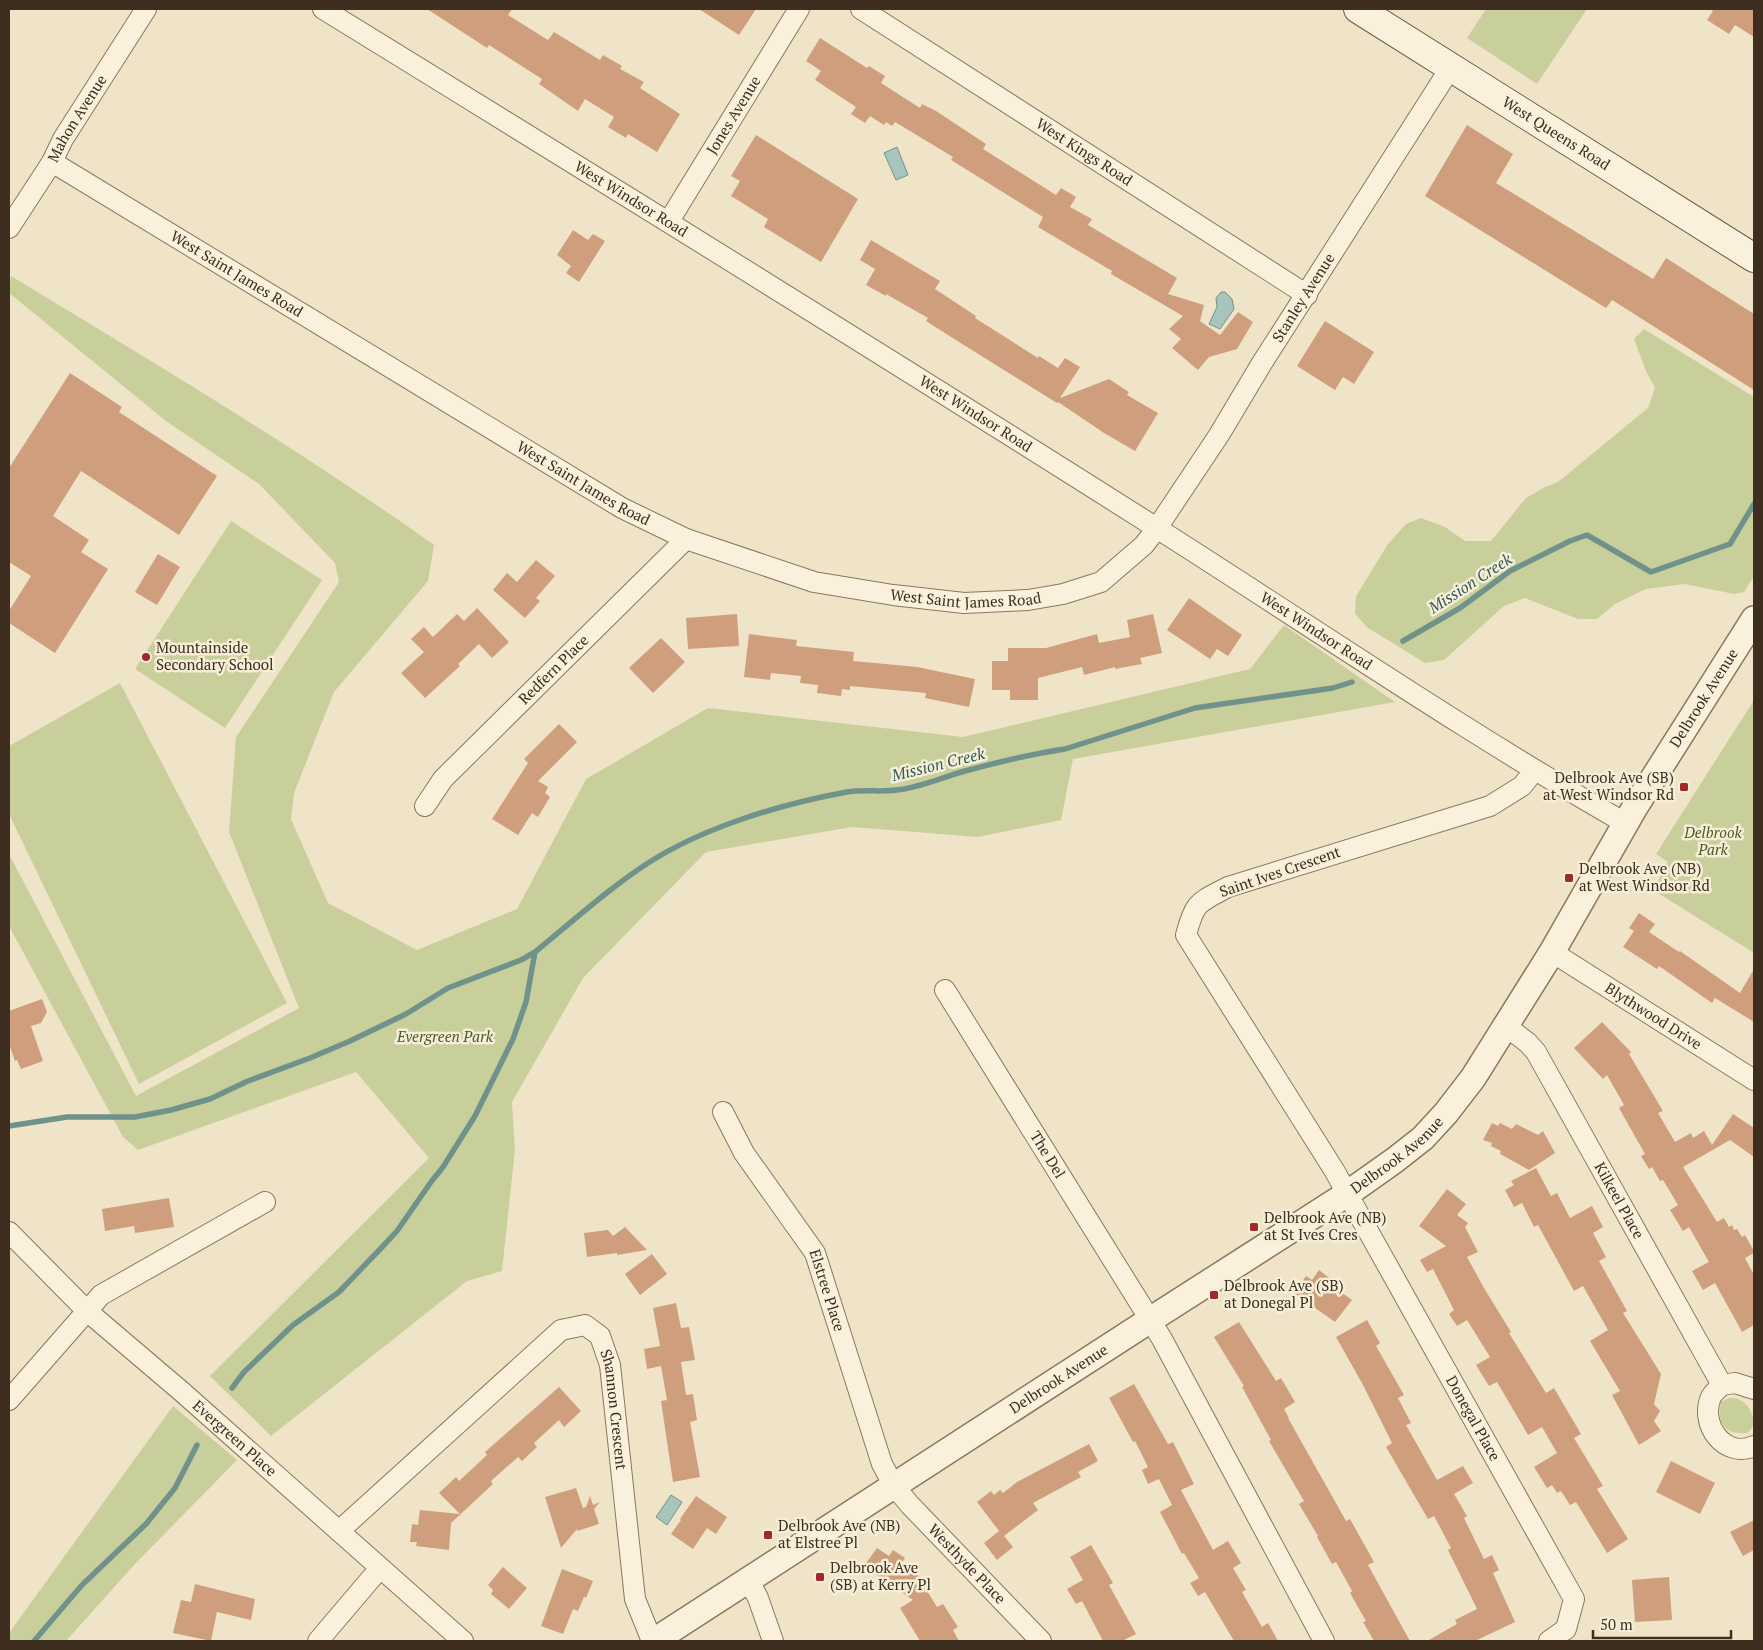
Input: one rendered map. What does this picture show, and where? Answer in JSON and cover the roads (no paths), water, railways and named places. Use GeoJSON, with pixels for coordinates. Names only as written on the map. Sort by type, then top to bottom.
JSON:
{"type":"FeatureCollection","features":[{"type":"Feature","properties":{"kind":"main road","name":"West Queens Road"},"geometry":{"type":"LineString","coordinates":[[1358,9],[1754,258]]}},
{"type":"Feature","properties":{"kind":"street","name":"Mahon Avenue"},"geometry":{"type":"LineString","coordinates":[[9,228],[52,162],[62,140],[146,9]]}},
{"type":"Feature","properties":{"kind":"street","name":"West Windsor Road"},"geometry":{"type":"LineString","coordinates":[[323,9],[669,222],[1157,528],[1534,771],[1625,823]]}},
{"type":"Feature","properties":{"kind":"street","name":"Jones Avenue"},"geometry":{"type":"LineString","coordinates":[[669,222],[799,9]]}},
{"type":"Feature","properties":{"kind":"street","name":"West Kings Road"},"geometry":{"type":"LineString","coordinates":[[861,9],[1306,295]]}},
{"type":"Feature","properties":{"kind":"street","name":"Stanley Avenue"},"geometry":{"type":"LineString","coordinates":[[1157,528],[1219,435],[1262,363],[1451,67]]}},
{"type":"Feature","properties":{"kind":"street","name":"West Saint James Road"},"geometry":{"type":"LineString","coordinates":[[52,162],[622,508],[686,539],[814,582],[964,604],[1028,600],[1063,594],[1102,582],[1144,545],[1157,528]]}},
{"type":"Feature","properties":{"kind":"street","name":"Redfern Place"},"geometry":{"type":"LineString","coordinates":[[425,806],[443,778],[686,539]]}},
{"type":"Feature","properties":{"kind":"street","name":"Delbrook Avenue"},"geometry":{"type":"LineString","coordinates":[[653,1641],[749,1581],[1347,1194],[1423,1138],[1446,1113],[1473,1078],[1552,952],[1625,823],[1754,619]]}},
{"type":"Feature","properties":{"kind":"street","name":"Saint Ives Crescent"},"geometry":{"type":"LineString","coordinates":[[1347,1194],[1334,1170],[1186,935],[1191,916],[1198,904],[1228,886],[1490,806],[1522,786],[1534,771]]}},
{"type":"Feature","properties":{"kind":"street","name":"Blythwood Drive"},"geometry":{"type":"LineString","coordinates":[[1552,952],[1754,1080]]}},
{"type":"Feature","properties":{"kind":"street","name":"The Del"},"geometry":{"type":"LineString","coordinates":[[945,990],[1150,1320]]}},
{"type":"Feature","properties":{"kind":"street","name":"Kilkeel Place"},"geometry":{"type":"LineString","coordinates":[[1506,1026],[1528,1043],[1536,1052],[1722,1385]]}},
{"type":"Feature","properties":{"kind":"street","name":"Elstree Place"},"geometry":{"type":"LineString","coordinates":[[723,1112],[744,1153],[815,1253],[882,1464],[894,1486]]}},
{"type":"Feature","properties":{"kind":"street","name":"Donegal Place"},"geometry":{"type":"LineString","coordinates":[[1347,1194],[1574,1599],[1566,1629],[1549,1641]]}},
{"type":"Feature","properties":{"kind":"street"},"geometry":{"type":"LineString","coordinates":[[9,1400],[102,1295],[265,1202]]}},
{"type":"Feature","properties":{"kind":"street","name":"Evergreen Place"},"geometry":{"type":"LineString","coordinates":[[9,1232],[87,1311],[181,1391],[463,1641]]}},
{"type":"Feature","properties":{"kind":"street"},"geometry":{"type":"LineString","coordinates":[[1150,1320],[1324,1641]]}},
{"type":"Feature","properties":{"kind":"street","name":"Shannon Crescent"},"geometry":{"type":"LineString","coordinates":[[340,1531],[561,1330],[586,1325],[600,1336],[610,1365],[635,1599],[653,1641]]}},
{"type":"Feature","properties":{"kind":"street"},"geometry":{"type":"LineString","coordinates":[[1754,1389],[1735,1383],[1722,1385],[1712,1397],[1708,1415],[1711,1428],[1719,1441],[1736,1449],[1746,1450],[1754,1446]]}},
{"type":"Feature","properties":{"kind":"street","name":"Westhyde Place"},"geometry":{"type":"LineString","coordinates":[[894,1486],[1041,1641]]}},
{"type":"Feature","properties":{"kind":"street"},"geometry":{"type":"LineString","coordinates":[[318,1641],[380,1568]]}},
{"type":"Feature","properties":{"kind":"street"},"geometry":{"type":"LineString","coordinates":[[749,1581],[758,1598],[773,1641]]}},
{"type":"Feature","properties":{"kind":"water"},"geometry":{"type":"Polygon","coordinates":[[[897,147],[908,175],[896,180],[884,153],[897,147]]]}},
{"type":"Feature","properties":{"kind":"water"},"geometry":{"type":"Polygon","coordinates":[[[1221,292],[1225,292],[1232,299],[1234,309],[1220,329],[1209,324],[1217,307],[1216,298],[1221,292]]]}},
{"type":"Feature","properties":{"kind":"water"},"geometry":{"type":"Polygon","coordinates":[[[671,1495],[682,1502],[667,1525],[656,1517],[671,1495]]]}},
{"type":"Feature","properties":{"kind":"waterway","name":"Mission Creek"},"geometry":{"type":"LineString","coordinates":[[1403,641],[1460,608],[1510,571],[1570,541],[1587,535],[1651,572],[1730,544],[1754,504]]}},
{"type":"Feature","properties":{"kind":"waterway","name":"Mission Creek"},"geometry":{"type":"LineString","coordinates":[[9,1126],[67,1117],[135,1117],[171,1110],[210,1099],[248,1081],[310,1058],[406,1014],[448,988],[521,960],[535,952],[604,895],[648,863],[693,838],[770,810],[847,792],[890,791],[912,787],[990,764],[1065,749],[1195,708],[1333,688],[1352,682]]}},
{"type":"Feature","properties":{"kind":"waterway"},"geometry":{"type":"LineString","coordinates":[[232,1388],[244,1372],[293,1325],[339,1292],[385,1244],[397,1231],[443,1167],[475,1116],[513,1039],[526,1002],[535,952]]}},
{"type":"Feature","properties":{"kind":"waterway"},"geometry":{"type":"LineString","coordinates":[[34,1641],[82,1585],[146,1524],[175,1488],[197,1445]]}},
{"type":"Feature","properties":{"kind":"place","name":"Mountainside Secondary School"},"geometry":{"type":"Point","coordinates":[146,657]}},
{"type":"Feature","properties":{"kind":"place","name":"Delbrook Ave (SB) at West Windsor Rd"},"geometry":{"type":"Point","coordinates":[1684,787]}},
{"type":"Feature","properties":{"kind":"place","name":"Delbrook Ave (NB) at West Windsor Rd"},"geometry":{"type":"Point","coordinates":[1569,878]}},
{"type":"Feature","properties":{"kind":"place","name":"Delbrook Ave (NB) at St Ives Cres"},"geometry":{"type":"Point","coordinates":[1254,1227]}},
{"type":"Feature","properties":{"kind":"place","name":"Delbrook Ave (SB) at Donegal Pl"},"geometry":{"type":"Point","coordinates":[1214,1295]}},
{"type":"Feature","properties":{"kind":"place","name":"Delbrook Ave (NB) at Elstree Pl"},"geometry":{"type":"Point","coordinates":[768,1535]}},
{"type":"Feature","properties":{"kind":"place","name":"Delbrook Ave (SB) at Kerry Pl"},"geometry":{"type":"Point","coordinates":[820,1577]}},
{"type":"Feature","properties":{"kind":"park label","name":"Delbrook Park"},"geometry":{"type":"Point","coordinates":[1713,842]}},
{"type":"Feature","properties":{"kind":"park label","name":"Evergreen Park"},"geometry":{"type":"Point","coordinates":[445,1037]}}]}
